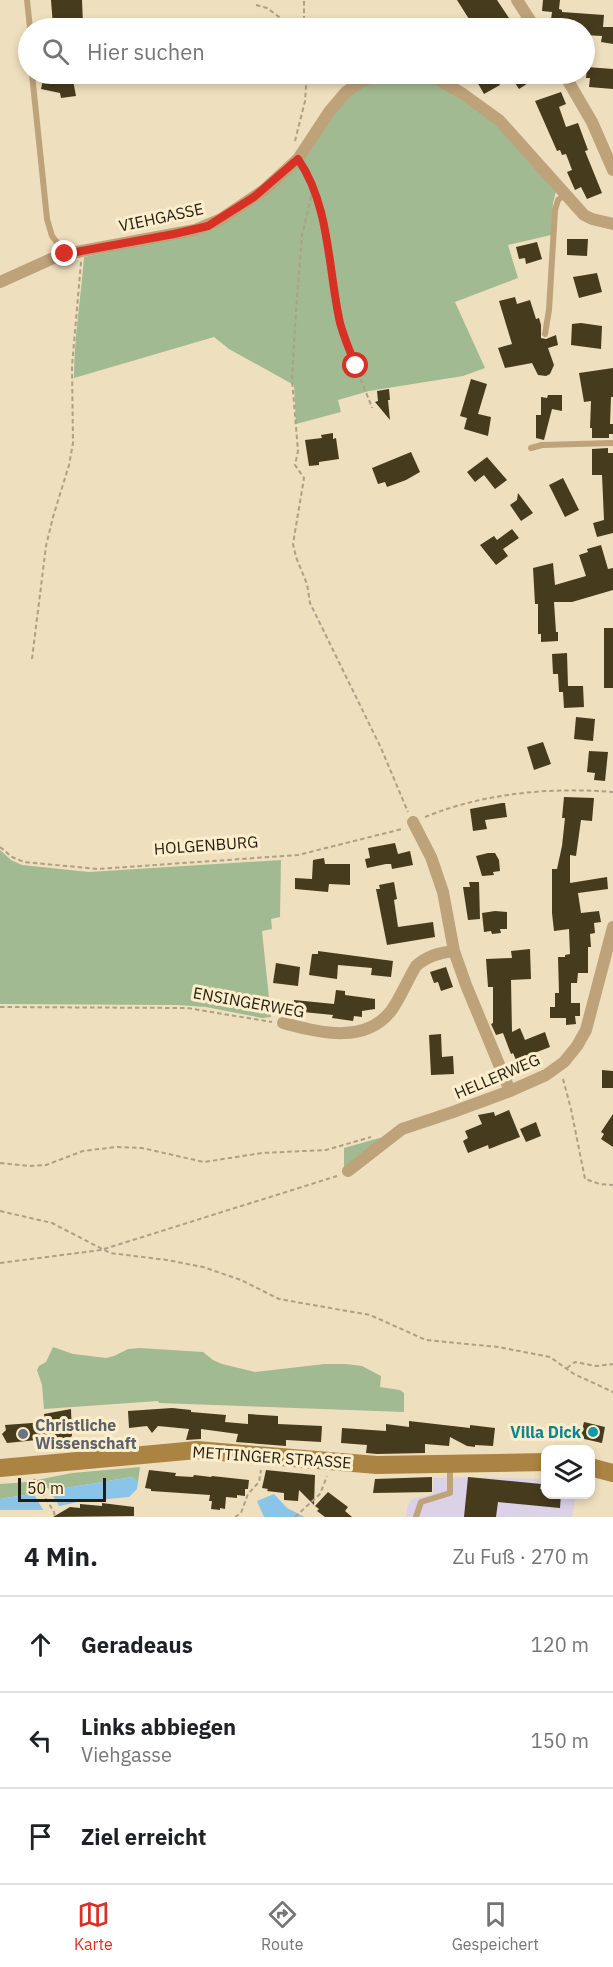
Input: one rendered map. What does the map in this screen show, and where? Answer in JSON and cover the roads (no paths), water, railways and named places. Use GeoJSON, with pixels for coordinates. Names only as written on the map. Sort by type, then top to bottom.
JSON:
{"type":"FeatureCollection","features":[{"type":"Feature","properties":{"kind":"main road","name":"METTINGER STRASSE"},"geometry":{"type":"LineString","coordinates":[[0,1468],[186,1450],[394,1466],[541,1462]]}},
{"type":"Feature","properties":{"kind":"main road"},"geometry":{"type":"LineString","coordinates":[[595,1468],[613,1473]]}},
{"type":"Feature","properties":{"kind":"street"},"geometry":{"type":"LineString","coordinates":[[517,0],[529,18]]}},
{"type":"Feature","properties":{"kind":"street","name":"VIEHGASSE"},"geometry":{"type":"LineString","coordinates":[[0,282],[65,254],[208,226],[254,197],[299,157],[342,95],[358,84]]}},
{"type":"Feature","properties":{"kind":"street"},"geometry":{"type":"LineString","coordinates":[[446,84],[500,120],[586,217],[613,224]]}},
{"type":"Feature","properties":{"kind":"street"},"geometry":{"type":"LineString","coordinates":[[570,84],[592,122],[613,170]]}},
{"type":"Feature","properties":{"kind":"street"},"geometry":{"type":"LineString","coordinates":[[413,824],[426,845],[435,867],[445,899],[454,951],[465,985],[510,1091]]}},
{"type":"Feature","properties":{"kind":"street","name":"HELLERWEG"},"geometry":{"type":"LineString","coordinates":[[348,1171],[402,1129],[510,1091],[557,1068],[572,1054],[586,1030],[613,927]]}},
{"type":"Feature","properties":{"kind":"street","name":"ENSINGERWEG"},"geometry":{"type":"LineString","coordinates":[[283,1023],[328,1032],[348,1033],[365,1030],[378,1023],[391,1011],[420,962],[433,955],[454,951]]}},
{"type":"Feature","properties":{"kind":"lane"},"geometry":{"type":"LineString","coordinates":[[27,0],[29,18]]}},
{"type":"Feature","properties":{"kind":"lane"},"geometry":{"type":"LineString","coordinates":[[33,84],[47,219],[52,236],[65,254]]}},
{"type":"Feature","properties":{"kind":"lane"},"geometry":{"type":"LineString","coordinates":[[545,334],[555,210],[558,200],[565,194]]}},
{"type":"Feature","properties":{"kind":"lane"},"geometry":{"type":"LineString","coordinates":[[531,448],[542,445],[613,443]]}},
{"type":"Feature","properties":{"kind":"lane"},"geometry":{"type":"LineString","coordinates":[[416,1517],[421,1502],[450,1493],[450,1464]]}},
{"type":"Feature","properties":{"kind":"water"},"geometry":{"type":"Polygon","coordinates":[[[132,1477],[138,1482],[137,1489],[129,1497],[77,1502],[43,1510],[0,1510],[0,1499],[132,1477]]]}},
{"type":"Feature","properties":{"kind":"water"},"geometry":{"type":"Polygon","coordinates":[[[274,1494],[287,1508],[305,1517],[264,1517],[257,1501],[274,1494]]]}},
{"type":"Feature","properties":{"kind":"place","name":"Villa Dick"},"geometry":{"type":"Point","coordinates":[593,1432]}},
{"type":"Feature","properties":{"kind":"place","name":"Christliche Wissenschaft"},"geometry":{"type":"Point","coordinates":[23,1434]}}]}
